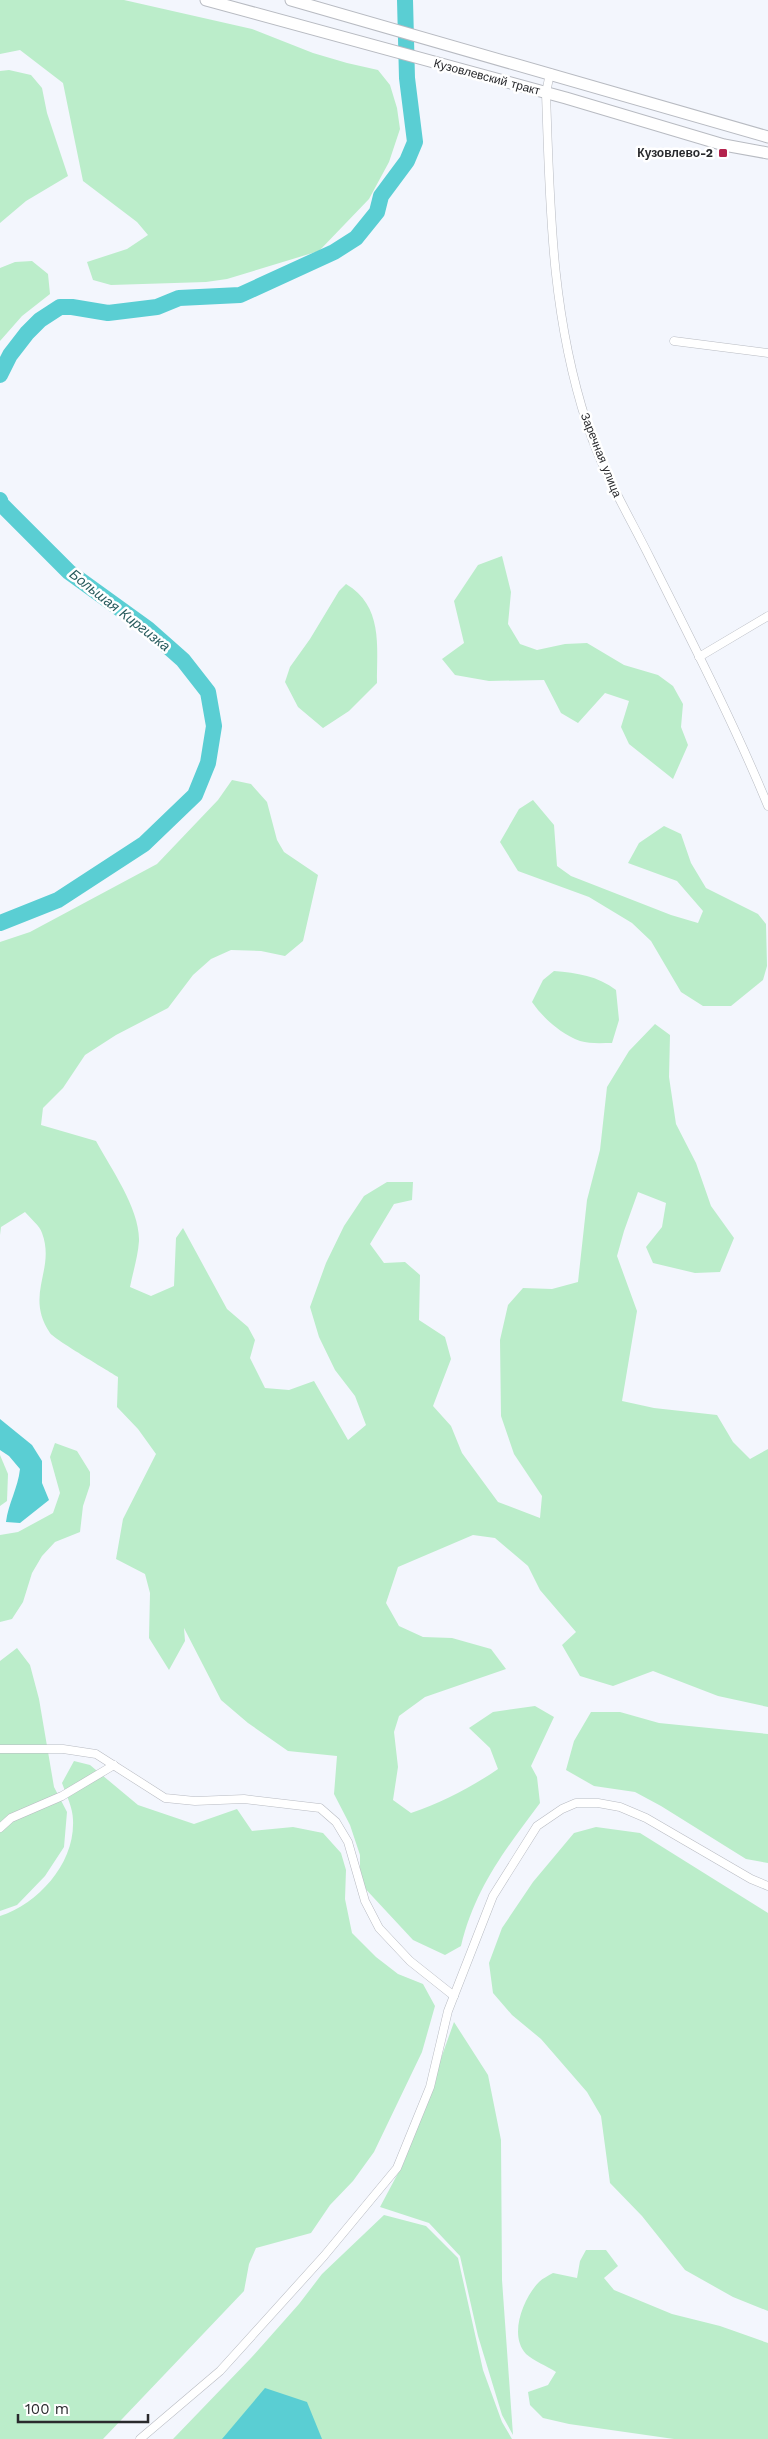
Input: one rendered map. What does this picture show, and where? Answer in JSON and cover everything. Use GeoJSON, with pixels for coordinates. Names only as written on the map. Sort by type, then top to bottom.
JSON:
{"type":"FeatureCollection","features":[{"type":"Feature","properties":{"kind":"main road","name":"Кузовлевский тракт"},"geometry":{"type":"LineString","coordinates":[[206,0],[378,48],[437,62],[724,145],[768,153]]}},
{"type":"Feature","properties":{"kind":"main road","name":"Кузовлевский тракт"},"geometry":{"type":"LineString","coordinates":[[291,0],[768,137]]}},
{"type":"Feature","properties":{"kind":"street","name":"Заречная улица"},"geometry":{"type":"LineString","coordinates":[[550,73],[546,93],[551,234],[559,313],[587,425],[618,498],[699,657],[768,806]]}},
{"type":"Feature","properties":{"kind":"street"},"geometry":{"type":"LineString","coordinates":[[674,341],[768,353]]}},
{"type":"Feature","properties":{"kind":"street"},"geometry":{"type":"LineString","coordinates":[[699,657],[768,616]]}},
{"type":"Feature","properties":{"kind":"street"},"geometry":{"type":"LineString","coordinates":[[0,1749],[63,1749],[96,1754],[165,1798],[195,1802],[244,1799],[320,1808],[336,1822],[348,1842],[365,1901],[378,1928],[410,1961],[454,1996]]}},
{"type":"Feature","properties":{"kind":"street"},"geometry":{"type":"LineString","coordinates":[[0,1828],[11,1818],[62,1796],[114,1765]]}},
{"type":"Feature","properties":{"kind":"street"},"geometry":{"type":"LineString","coordinates":[[140,2439],[220,2371],[324,2256],[396,2168],[430,2087],[448,2011],[493,1896],[537,1826],[562,1809],[576,1803],[598,1802],[620,1807],[646,1818],[751,1879],[768,1886]]}},
{"type":"Feature","properties":{"kind":"green space"},"geometry":{"type":"Polygon","coordinates":[[[0,0],[124,0],[252,29],[313,53],[378,70],[390,85],[397,108],[400,129],[389,162],[369,199],[319,251],[227,279],[206,282],[111,285],[93,280],[87,262],[127,249],[148,235],[137,222],[83,181],[63,83],[20,50],[0,54],[0,0]]]}},
{"type":"Feature","properties":{"kind":"green space"},"geometry":{"type":"Polygon","coordinates":[[[9,70],[31,75],[42,88],[47,113],[68,176],[26,201],[0,223],[0,71],[9,70]]]}},
{"type":"Feature","properties":{"kind":"green space"},"geometry":{"type":"Polygon","coordinates":[[[32,261],[48,274],[50,294],[22,316],[0,341],[0,268],[15,262],[32,261]]]}},
{"type":"Feature","properties":{"kind":"green space"},"geometry":{"type":"Polygon","coordinates":[[[502,556],[511,592],[508,624],[520,644],[537,650],[565,644],[587,643],[624,665],[658,675],[673,686],[683,704],[681,727],[688,745],[673,779],[629,744],[621,727],[629,701],[605,693],[578,723],[561,713],[544,680],[489,681],[455,675],[442,659],[464,643],[454,601],[478,565],[502,556]]]}},
{"type":"Feature","properties":{"kind":"green space"},"geometry":{"type":"Polygon","coordinates":[[[346,584],[358,593],[372,615],[377,641],[377,683],[349,711],[323,728],[298,707],[285,682],[290,667],[310,639],[339,591],[346,584]]]}},
{"type":"Feature","properties":{"kind":"green space"},"geometry":{"type":"Polygon","coordinates":[[[232,780],[251,784],[267,802],[277,840],[284,852],[318,875],[303,941],[285,956],[261,951],[231,950],[211,959],[193,975],[168,1008],[116,1035],[85,1055],[63,1088],[43,1108],[41,1125],[96,1141],[124,1190],[135,1216],[139,1241],[130,1287],[151,1296],[174,1286],[176,1238],[183,1228],[227,1309],[248,1327],[255,1340],[250,1358],[265,1388],[289,1390],[314,1381],[348,1440],[366,1425],[355,1396],[335,1370],[319,1337],[310,1307],[326,1263],[344,1226],[364,1196],[387,1182],[413,1182],[412,1200],[394,1204],[370,1244],[384,1263],[405,1262],[420,1275],[419,1320],[445,1337],[451,1359],[433,1406],[451,1426],[462,1453],[498,1502],[540,1518],[542,1496],[514,1454],[501,1416],[500,1340],[508,1305],[523,1288],[552,1289],[578,1282],[587,1200],[600,1150],[607,1087],[629,1051],[655,1024],[670,1035],[669,1077],[676,1124],[696,1163],[711,1206],[734,1238],[720,1272],[695,1273],[653,1263],[646,1247],[662,1227],[666,1203],[638,1192],[617,1256],[637,1311],[622,1401],[654,1408],[717,1415],[733,1442],[750,1459],[768,1449],[768,1707],[718,1696],[653,1671],[613,1686],[580,1676],[562,1645],[576,1632],[540,1590],[528,1566],[495,1538],[473,1535],[398,1567],[386,1603],[399,1626],[423,1637],[452,1638],[491,1649],[506,1669],[425,1697],[399,1716],[394,1732],[398,1767],[393,1800],[411,1813],[456,1794],[498,1769],[490,1748],[469,1728],[493,1712],[535,1706],[554,1717],[531,1766],[537,1777],[540,1803],[503,1854],[483,1888],[474,1906],[461,1946],[445,1955],[413,1940],[360,1883],[360,1855],[350,1825],[334,1794],[337,1756],[288,1751],[248,1723],[221,1700],[184,1628],[185,1641],[169,1670],[149,1638],[150,1593],[145,1574],[116,1559],[123,1519],[156,1454],[138,1429],[117,1407],[118,1377],[70,1348],[50,1333],[43,1319],[40,1306],[40,1294],[46,1259],[45,1246],[39,1228],[25,1212],[1,1227],[0,1235],[0,942],[30,932],[157,864],[218,800],[232,780]]]}},
{"type":"Feature","properties":{"kind":"green space"},"geometry":{"type":"Polygon","coordinates":[[[533,800],[554,825],[557,866],[571,876],[671,915],[698,923],[703,911],[677,881],[628,863],[639,843],[664,826],[681,834],[691,863],[706,888],[758,914],[766,924],[767,966],[763,980],[731,1006],[703,1006],[681,992],[651,941],[632,923],[589,897],[518,871],[500,842],[519,809],[533,800]]]}},
{"type":"Feature","properties":{"kind":"green space"},"geometry":{"type":"Polygon","coordinates":[[[554,971],[587,976],[602,981],[616,990],[619,1020],[612,1043],[588,1043],[573,1038],[553,1025],[536,1008],[532,1002],[543,980],[554,971]]]}},
{"type":"Feature","properties":{"kind":"green space"},"geometry":{"type":"Polygon","coordinates":[[[55,1443],[77,1451],[90,1472],[90,1485],[83,1506],[80,1532],[55,1542],[42,1556],[32,1573],[23,1602],[12,1619],[0,1622],[0,1535],[18,1532],[53,1513],[60,1493],[50,1457],[55,1443]]]}},
{"type":"Feature","properties":{"kind":"green space"},"geometry":{"type":"Polygon","coordinates":[[[0,1455],[8,1474],[7,1501],[0,1506],[0,1455]]]}},
{"type":"Feature","properties":{"kind":"green space"},"geometry":{"type":"Polygon","coordinates":[[[17,1648],[30,1665],[39,1699],[54,1787],[67,1812],[64,1847],[45,1876],[17,1905],[0,1911],[0,1661],[17,1648]]]}},
{"type":"Feature","properties":{"kind":"green space"},"geometry":{"type":"Polygon","coordinates":[[[591,1712],[620,1712],[659,1723],[768,1734],[768,1863],[746,1859],[635,1792],[594,1786],[566,1770],[574,1741],[591,1712]]]}},
{"type":"Feature","properties":{"kind":"green space"},"geometry":{"type":"Polygon","coordinates":[[[74,1761],[90,1765],[138,1805],[194,1824],[237,1809],[252,1831],[293,1827],[323,1833],[341,1853],[346,1870],[345,1899],[352,1933],[376,1957],[398,1974],[423,1984],[435,2006],[422,2052],[374,2152],[353,2181],[330,2205],[311,2233],[256,2248],[249,2264],[244,2291],[103,2439],[0,2439],[0,1916],[28,1902],[52,1879],[61,1866],[72,1836],[73,1820],[71,1806],[62,1783],[74,1761]]]}},
{"type":"Feature","properties":{"kind":"green space"},"geometry":{"type":"Polygon","coordinates":[[[596,1827],[640,1833],[768,1913],[768,2311],[733,2297],[685,2270],[642,2216],[610,2183],[601,2116],[587,2092],[541,2039],[512,2015],[493,1993],[489,1963],[502,1928],[533,1882],[574,1833],[596,1827]]]}},
{"type":"Feature","properties":{"kind":"green space"},"geometry":{"type":"Polygon","coordinates":[[[454,2022],[488,2075],[501,2140],[502,2280],[513,2435],[502,2415],[478,2336],[460,2256],[429,2223],[380,2207],[404,2162],[454,2022]]]}},
{"type":"Feature","properties":{"kind":"green space"},"geometry":{"type":"Polygon","coordinates":[[[384,2215],[426,2226],[458,2258],[483,2370],[502,2422],[512,2439],[173,2439],[251,2358],[299,2304],[322,2274],[384,2215]]]}},
{"type":"Feature","properties":{"kind":"green space"},"geometry":{"type":"Polygon","coordinates":[[[586,2250],[606,2250],[618,2266],[604,2278],[614,2290],[672,2314],[720,2326],[768,2343],[768,2439],[674,2439],[569,2424],[543,2418],[530,2405],[528,2392],[548,2385],[556,2372],[526,2354],[518,2337],[520,2316],[533,2289],[544,2278],[553,2273],[577,2278],[580,2261],[586,2250]]]}},
{"type":"Feature","properties":{"kind":"water"},"geometry":{"type":"Polygon","coordinates":[[[0,1419],[32,1445],[42,1461],[42,1483],[49,1500],[20,1523],[6,1522],[20,1469],[9,1456],[0,1450],[0,1419]]]}},
{"type":"Feature","properties":{"kind":"water"},"geometry":{"type":"Polygon","coordinates":[[[265,2388],[307,2402],[322,2439],[222,2439],[265,2388]]]}},
{"type":"Feature","properties":{"kind":"waterway","name":"Большая Киргизка"},"geometry":{"type":"LineString","coordinates":[[0,375],[10,355],[27,333],[40,320],[60,307],[108,313],[157,307],[179,298],[240,295],[334,252],[356,238],[377,212],[381,196],[407,161],[415,142],[407,78],[405,0]]}},
{"type":"Feature","properties":{"kind":"waterway","name":"Большая Киргизка"},"geometry":{"type":"LineString","coordinates":[[0,500],[1,504],[69,572],[148,629],[183,660],[208,692],[214,726],[208,763],[195,795],[144,844],[58,900],[0,923]]}},
{"type":"Feature","properties":{"kind":"place","name":"Кузовлево-2"},"geometry":{"type":"Point","coordinates":[723,153]}}]}
